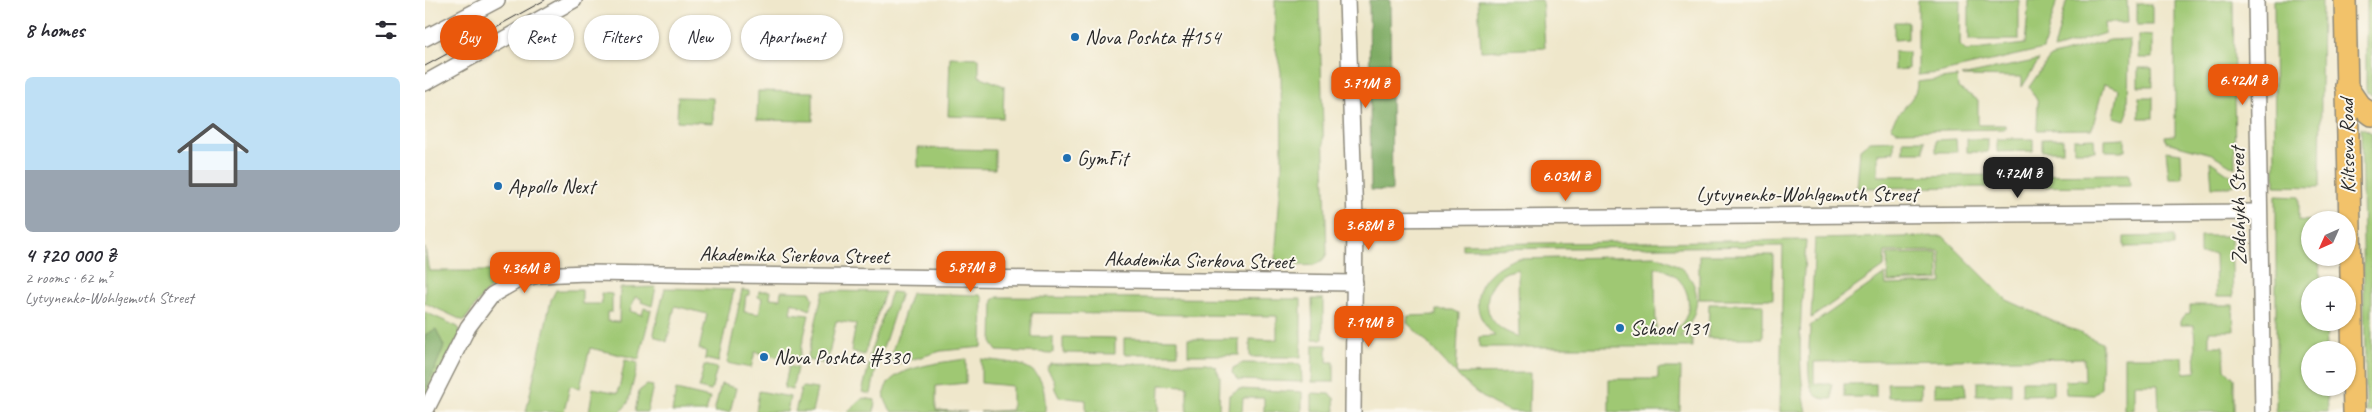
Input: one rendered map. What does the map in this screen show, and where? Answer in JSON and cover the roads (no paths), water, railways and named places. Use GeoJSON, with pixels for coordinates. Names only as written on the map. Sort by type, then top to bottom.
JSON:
{"type":"FeatureCollection","features":[{"type":"Feature","properties":{"kind":"highway","name":"Kiltseva Road"},"geometry":{"type":"LineString","coordinates":[[2345,0],[2354,412]]}},
{"type":"Feature","properties":{"kind":"highway"},"geometry":{"type":"LineString","coordinates":[[2346,86],[2359,105],[2372,115]]}},
{"type":"Feature","properties":{"kind":"street"},"geometry":{"type":"LineString","coordinates":[[425,38],[497,0]]}},
{"type":"Feature","properties":{"kind":"street"},"geometry":{"type":"LineString","coordinates":[[425,83],[574,0]]}},
{"type":"Feature","properties":{"kind":"street"},"geometry":{"type":"LineString","coordinates":[[1347,0],[1355,219],[1353,412]]}},
{"type":"Feature","properties":{"kind":"street","name":"Zodchykh Street"},"geometry":{"type":"LineString","coordinates":[[2256,0],[2263,412]]}},
{"type":"Feature","properties":{"kind":"street","name":"Lytvynenko-Wohlgemuth Street"},"geometry":{"type":"LineString","coordinates":[[1355,219],[2259,212]]}},
{"type":"Feature","properties":{"kind":"street","name":"Akademika Sierkova Street"},"geometry":{"type":"LineString","coordinates":[[425,412],[468,327],[492,295],[518,280],[538,275],[596,273],[1355,283]]}},
{"type":"Feature","properties":{"kind":"tram line"},"geometry":{"type":"LineString","coordinates":[[425,66],[545,0]]}},
{"type":"Feature","properties":{"kind":"place","name":"Nova Poshta #154"},"geometry":{"type":"Point","coordinates":[1075,37]}},
{"type":"Feature","properties":{"kind":"place","name":"GymFit"},"geometry":{"type":"Point","coordinates":[1067,158]}},
{"type":"Feature","properties":{"kind":"place","name":"Appollo Next"},"geometry":{"type":"Point","coordinates":[498,186]}},
{"type":"Feature","properties":{"kind":"place","name":"School 131"},"geometry":{"type":"Point","coordinates":[1620,328]}},
{"type":"Feature","properties":{"kind":"place","name":"Nova Poshta #330"},"geometry":{"type":"Point","coordinates":[764,357]}}]}
